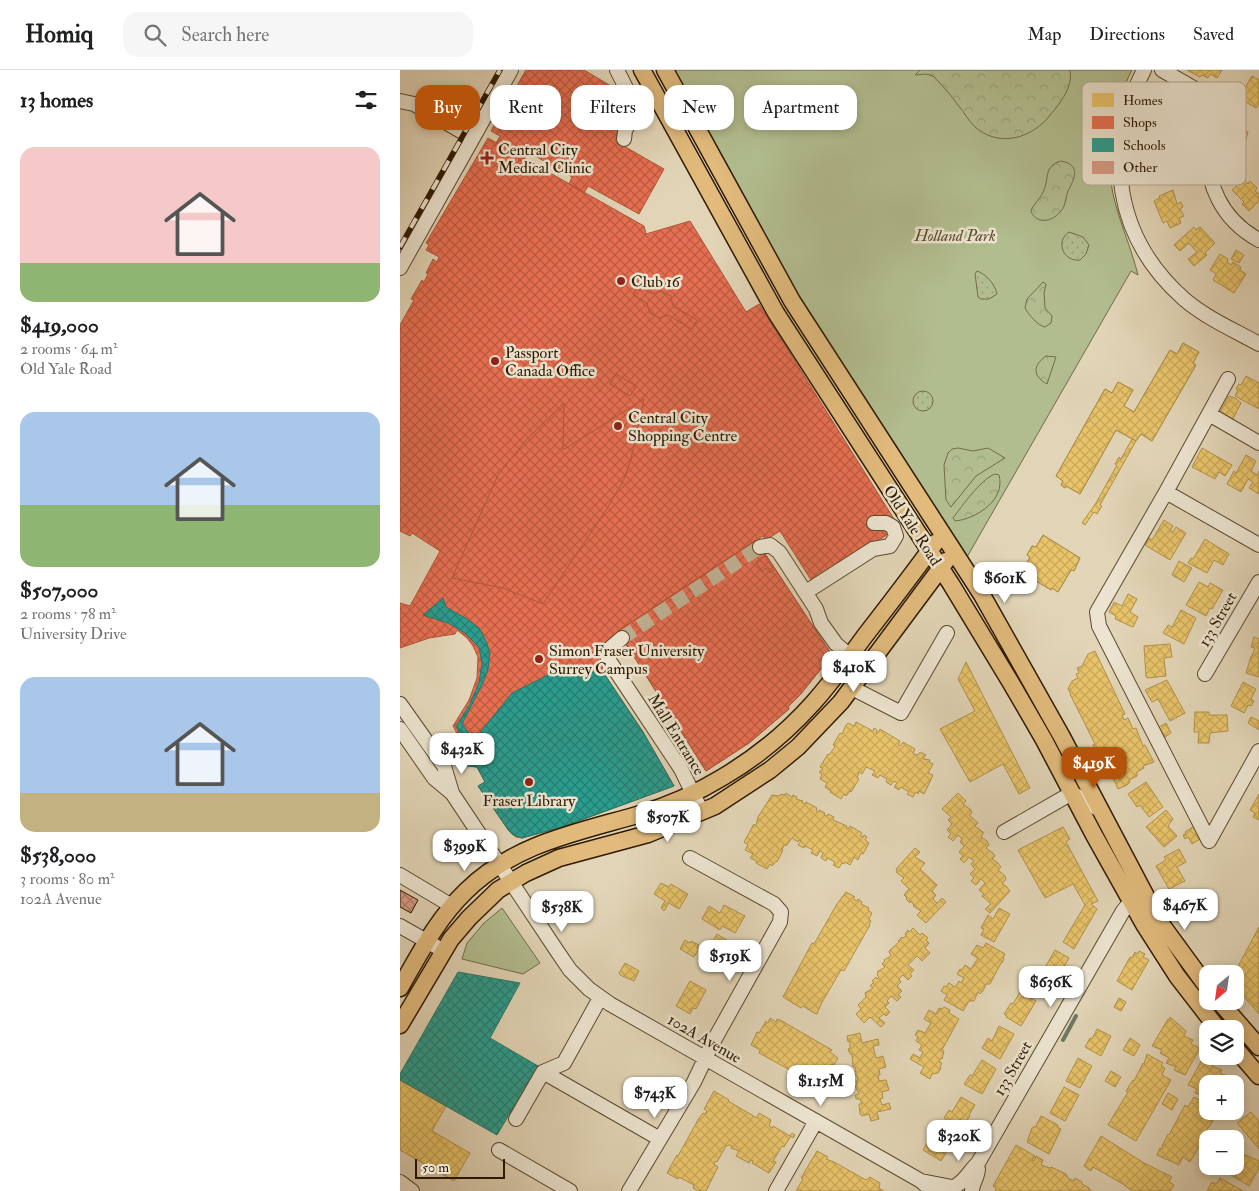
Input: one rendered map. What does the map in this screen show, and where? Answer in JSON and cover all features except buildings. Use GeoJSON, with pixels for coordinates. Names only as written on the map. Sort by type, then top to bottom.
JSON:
{"type":"FeatureCollection","features":[{"type":"Feature","properties":{"kind":"main road","name":"Old Yale Road"},"geometry":{"type":"LineString","coordinates":[[642,70],[755,276],[813,371],[941,568],[1011,683],[1072,793],[1136,895],[1160,921],[1199,975]]}},
{"type":"Feature","properties":{"kind":"main road","name":"Old Yale Road"},"geometry":{"type":"LineString","coordinates":[[665,70],[792,300],[982,595],[1100,810],[1136,895],[1144,926],[1177,976],[1211,1020]]}},
{"type":"Feature","properties":{"kind":"main road"},"geometry":{"type":"LineString","coordinates":[[755,276],[774,269]]}},
{"type":"Feature","properties":{"kind":"main road"},"geometry":{"type":"LineString","coordinates":[[400,988],[426,941],[452,906],[487,873],[551,839],[638,815],[693,793],[740,766],[780,736],[814,701],[850,656],[942,533]]}},
{"type":"Feature","properties":{"kind":"main road"},"geometry":{"type":"LineString","coordinates":[[400,1025],[451,939],[475,911],[511,882],[559,858],[648,834],[702,812],[723,801],[770,770],[798,748],[826,720],[852,688],[954,551]]}},
{"type":"Feature","properties":{"kind":"main road"},"geometry":{"type":"LineString","coordinates":[[826,720],[834,695],[842,682],[850,656]]}},
{"type":"Feature","properties":{"kind":"main road"},"geometry":{"type":"LineString","coordinates":[[1227,1010],[1259,1048]]}},
{"type":"Feature","properties":{"kind":"main road"},"geometry":{"type":"LineString","coordinates":[[1244,1058],[1259,1076]]}},
{"type":"Feature","properties":{"kind":"street"},"geometry":{"type":"LineString","coordinates":[[400,268],[511,70]]}},
{"type":"Feature","properties":{"kind":"street"},"geometry":{"type":"LineString","coordinates":[[617,70],[636,108],[625,131],[624,139]]}},
{"type":"Feature","properties":{"kind":"street"},"geometry":{"type":"LineString","coordinates":[[1139,82],[1144,70]]}},
{"type":"Feature","properties":{"kind":"street"},"geometry":{"type":"LineString","coordinates":[[1162,70],[1183,82]]}},
{"type":"Feature","properties":{"kind":"street"},"geometry":{"type":"LineString","coordinates":[[400,101],[414,104],[474,138]]}},
{"type":"Feature","properties":{"kind":"street"},"geometry":{"type":"LineString","coordinates":[[1122,185],[1122,192],[1135,233],[1152,263],[1162,276],[1186,300],[1206,314],[1259,344]]}},
{"type":"Feature","properties":{"kind":"street"},"geometry":{"type":"LineString","coordinates":[[1212,185],[1220,204],[1228,215],[1239,226],[1259,240]]}},
{"type":"Feature","properties":{"kind":"street"},"geometry":{"type":"LineString","coordinates":[[1228,379],[1097,612],[1097,620],[1209,841],[1259,751]]}},
{"type":"Feature","properties":{"kind":"street"},"geometry":{"type":"LineString","coordinates":[[1209,414],[1259,443]]}},
{"type":"Feature","properties":{"kind":"street"},"geometry":{"type":"LineString","coordinates":[[1166,492],[1259,545]]}},
{"type":"Feature","properties":{"kind":"street"},"geometry":{"type":"LineString","coordinates":[[806,592],[872,549],[890,546],[896,536],[893,527],[886,523],[874,523]]}},
{"type":"Feature","properties":{"kind":"street"},"geometry":{"type":"LineString","coordinates":[[760,547],[770,545],[780,552],[816,609],[828,618],[842,639],[850,656]]}},
{"type":"Feature","properties":{"kind":"street","name":"133 Street"},"geometry":{"type":"LineString","coordinates":[[1205,674],[1259,582]]}},
{"type":"Feature","properties":{"kind":"street"},"geometry":{"type":"LineString","coordinates":[[852,688],[901,713],[947,633]]}},
{"type":"Feature","properties":{"kind":"street","name":"Mall Entrance"},"geometry":{"type":"LineString","coordinates":[[622,638],[608,650],[608,659],[681,769],[702,812]]}},
{"type":"Feature","properties":{"kind":"street"},"geometry":{"type":"LineString","coordinates":[[400,704],[444,766],[452,793]]}},
{"type":"Feature","properties":{"kind":"street"},"geometry":{"type":"LineString","coordinates":[[400,729],[434,778],[452,793]]}},
{"type":"Feature","properties":{"kind":"street","name":"102A Avenue"},"geometry":{"type":"LineString","coordinates":[[452,793],[570,970],[589,989],[600,998],[706,1059],[921,1180],[932,1191]]}},
{"type":"Feature","properties":{"kind":"street"},"geometry":{"type":"LineString","coordinates":[[1004,832],[1072,793],[1100,810]]}},
{"type":"Feature","properties":{"kind":"street"},"geometry":{"type":"LineString","coordinates":[[629,1191],[694,1082],[780,922],[781,912],[774,904],[690,858]]}},
{"type":"Feature","properties":{"kind":"street"},"geometry":{"type":"LineString","coordinates":[[400,876],[452,906]]}},
{"type":"Feature","properties":{"kind":"street","name":"133 Street"},"geometry":{"type":"LineString","coordinates":[[952,1188],[962,1183],[978,1163],[1136,895]]}},
{"type":"Feature","properties":{"kind":"street"},"geometry":{"type":"LineString","coordinates":[[400,926],[444,950]]}},
{"type":"Feature","properties":{"kind":"street"},"geometry":{"type":"LineString","coordinates":[[516,1119],[543,1072],[564,1063],[600,998]]}},
{"type":"Feature","properties":{"kind":"street"},"geometry":{"type":"LineString","coordinates":[[543,1072],[660,1139]]}},
{"type":"Feature","properties":{"kind":"street"},"geometry":{"type":"LineString","coordinates":[[776,1191],[816,1120]]}},
{"type":"Feature","properties":{"kind":"street"},"geometry":{"type":"LineString","coordinates":[[499,1150],[570,1191]]}},
{"type":"Feature","properties":{"kind":"street","name":"133 Street"},"geometry":{"type":"LineString","coordinates":[[971,1191],[978,1174],[978,1163]]}},
{"type":"Feature","properties":{"kind":"street","name":"102A Avenue"},"geometry":{"type":"LineString","coordinates":[[921,1180],[952,1188],[966,1187],[971,1191]]}},
{"type":"Feature","properties":{"kind":"street"},"geometry":{"type":"LineString","coordinates":[[400,1182],[412,1191]]}},
{"type":"Feature","properties":{"kind":"green space","name":"Holland Park"},"geometry":{"type":"Polygon","coordinates":[[[674,70],[1132,70],[1126,82],[1082,82],[1082,185],[1112,185],[1138,275],[1131,271],[967,557],[792,285],[707,130],[734,130],[734,85],[682,85],[674,70]]]}},
{"type":"Feature","properties":{"kind":"green space"},"geometry":{"type":"Polygon","coordinates":[[[920,70],[1070,70],[1070,82],[1059,104],[1044,122],[1025,134],[1005,139],[984,133],[974,126],[933,76],[926,74],[915,75],[920,70]]]}},
{"type":"Feature","properties":{"kind":"green space"},"geometry":{"type":"Polygon","coordinates":[[[1061,161],[1072,166],[1075,173],[1064,206],[1060,213],[1053,218],[1046,220],[1038,219],[1033,216],[1031,210],[1043,193],[1049,169],[1061,161]]]}},
{"type":"Feature","properties":{"kind":"green space"},"geometry":{"type":"Polygon","coordinates":[[[1069,232],[1083,237],[1089,245],[1086,254],[1080,260],[1069,258],[1063,250],[1062,240],[1069,232]]]}},
{"type":"Feature","properties":{"kind":"green space"},"geometry":{"type":"Polygon","coordinates":[[[977,271],[984,274],[990,280],[997,294],[989,299],[978,297],[975,274],[977,271]]]}},
{"type":"Feature","properties":{"kind":"green space"},"geometry":{"type":"Polygon","coordinates":[[[1043,282],[1046,284],[1044,293],[1045,308],[1052,316],[1051,323],[1045,327],[1036,322],[1025,308],[1027,299],[1043,282]]]}},
{"type":"Feature","properties":{"kind":"green space"},"geometry":{"type":"Polygon","coordinates":[[[1046,356],[1056,357],[1047,384],[1039,378],[1036,370],[1039,363],[1046,356]]]}},
{"type":"Feature","properties":{"kind":"green space"},"geometry":{"type":"Polygon","coordinates":[[[923,391],[930,394],[933,401],[930,408],[923,411],[916,408],[913,401],[916,394],[923,391]]]}},
{"type":"Feature","properties":{"kind":"green space"},"geometry":{"type":"Polygon","coordinates":[[[958,448],[973,451],[988,448],[1005,458],[976,476],[951,507],[946,500],[944,465],[948,453],[952,449],[958,448]]]}},
{"type":"Feature","properties":{"kind":"green space"},"geometry":{"type":"Polygon","coordinates":[[[995,474],[999,475],[1000,484],[994,500],[980,512],[955,521],[953,518],[972,493],[984,481],[995,474]]]}},
{"type":"Feature","properties":{"kind":"green space"},"geometry":{"type":"Polygon","coordinates":[[[502,908],[540,963],[523,974],[462,959],[467,943],[484,923],[502,908]]]}},
{"type":"Feature","properties":{"kind":"waterway"},"geometry":{"type":"LineString","coordinates":[[1063,1040],[1076,1016]]}},
{"type":"Feature","properties":{"kind":"tunnel"},"geometry":{"type":"LineString","coordinates":[[622,638],[760,547]]}},
{"type":"Feature","properties":{"kind":"railway"},"geometry":{"type":"LineString","coordinates":[[400,247],[500,70]]}},
{"type":"Feature","properties":{"kind":"place","name":"Central City Medical Clinic"},"geometry":{"type":"Point","coordinates":[487,158]}},
{"type":"Feature","properties":{"kind":"place","name":"Club 16"},"geometry":{"type":"Point","coordinates":[621,281]}},
{"type":"Feature","properties":{"kind":"place","name":"Passport Canada Office"},"geometry":{"type":"Point","coordinates":[495,361]}},
{"type":"Feature","properties":{"kind":"place","name":"Central City Shopping Centre"},"geometry":{"type":"Point","coordinates":[618,426]}},
{"type":"Feature","properties":{"kind":"place","name":"Simon Fraser University Surrey Campus"},"geometry":{"type":"Point","coordinates":[539,659]}},
{"type":"Feature","properties":{"kind":"place","name":"Fraser Library"},"geometry":{"type":"Point","coordinates":[529,782]}}]}
